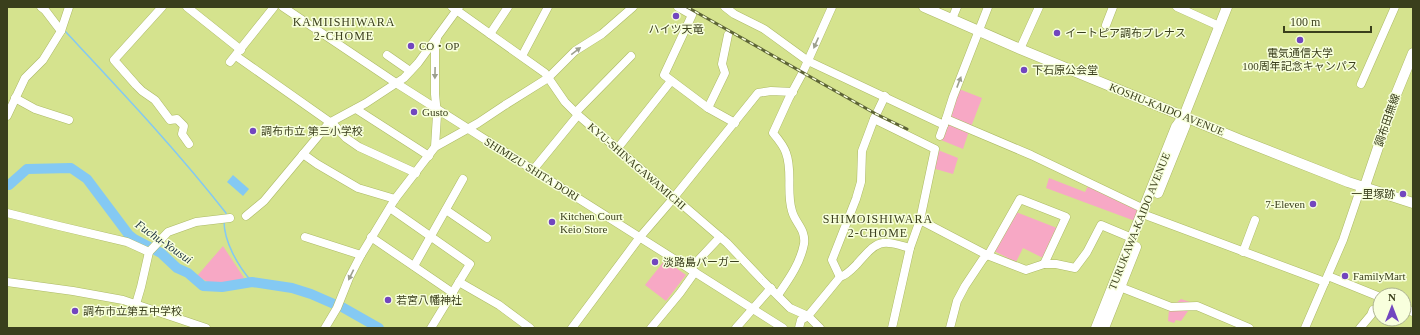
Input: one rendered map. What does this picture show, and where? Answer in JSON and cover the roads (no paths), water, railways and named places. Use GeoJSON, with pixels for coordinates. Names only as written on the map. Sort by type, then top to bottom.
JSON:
{"type":"FeatureCollection","features":[{"type":"Feature","properties":{"kind":"main road","name":"KOSHU-KAIDO AVENUE"},"geometry":{"type":"LineString","coordinates":[[924,7],[1020,49],[1294,161],[1413,204]]}},
{"type":"Feature","properties":{"kind":"main road","name":"TURUKAWA-KAIDO AVENUE"},"geometry":{"type":"LineString","coordinates":[[1096,328],[1132,238],[1146,212],[1176,127],[1184,116],[1226,8]]}},
{"type":"Feature","properties":{"kind":"main road","name":"調布田無線"},"geometry":{"type":"LineString","coordinates":[[1363,187],[1366,183],[1403,76],[1413,53]]}},
{"type":"Feature","properties":{"kind":"main road"},"geometry":{"type":"LineString","coordinates":[[1104,328],[1146,212]]}},
{"type":"Feature","properties":{"kind":"street"},"geometry":{"type":"LineString","coordinates":[[41,7],[61,31]]}},
{"type":"Feature","properties":{"kind":"street"},"geometry":{"type":"LineString","coordinates":[[7,114],[25,78],[43,60],[61,31],[69,7]]}},
{"type":"Feature","properties":{"kind":"street"},"geometry":{"type":"LineString","coordinates":[[162,7],[114,60],[139,88],[155,100],[170,120],[177,119],[184,126],[182,134],[189,144]]}},
{"type":"Feature","properties":{"kind":"street"},"geometry":{"type":"LineString","coordinates":[[187,7],[236,56],[334,126],[359,148],[416,173]]}},
{"type":"Feature","properties":{"kind":"street"},"geometry":{"type":"LineString","coordinates":[[236,56],[274,7]]}},
{"type":"Feature","properties":{"kind":"street","name":"SHIMIZU SHITA DORI"},"geometry":{"type":"LineString","coordinates":[[283,7],[396,83],[783,328]]}},
{"type":"Feature","properties":{"kind":"street"},"geometry":{"type":"LineString","coordinates":[[490,34],[508,7]]}},
{"type":"Feature","properties":{"kind":"street"},"geometry":{"type":"LineString","coordinates":[[522,56],[548,7]]}},
{"type":"Feature","properties":{"kind":"street"},"geometry":{"type":"LineString","coordinates":[[325,328],[337,308],[349,278],[371,238],[395,199],[435,148],[468,129],[548,78],[575,51],[602,34],[634,7]]}},
{"type":"Feature","properties":{"kind":"street"},"geometry":{"type":"LineString","coordinates":[[678,7],[692,15],[664,75],[708,108],[735,123]]}},
{"type":"Feature","properties":{"kind":"street"},"geometry":{"type":"LineString","coordinates":[[726,7],[734,14],[764,28],[808,61],[884,96],[945,122],[1031,155],[1146,212],[1243,252],[1372,294]]}},
{"type":"Feature","properties":{"kind":"street"},"geometry":{"type":"LineString","coordinates":[[778,295],[796,268],[804,237],[803,230],[794,218],[790,206],[788,160],[786,153],[773,132],[808,61],[832,7]]}},
{"type":"Feature","properties":{"kind":"street"},"geometry":{"type":"LineString","coordinates":[[952,19],[957,7]]}},
{"type":"Feature","properties":{"kind":"street"},"geometry":{"type":"LineString","coordinates":[[940,136],[953,97],[988,7]]}},
{"type":"Feature","properties":{"kind":"street"},"geometry":{"type":"LineString","coordinates":[[1020,49],[1039,7]]}},
{"type":"Feature","properties":{"kind":"street"},"geometry":{"type":"LineString","coordinates":[[1106,25],[1113,7]]}},
{"type":"Feature","properties":{"kind":"street"},"geometry":{"type":"LineString","coordinates":[[1177,7],[1219,26]]}},
{"type":"Feature","properties":{"kind":"street"},"geometry":{"type":"LineString","coordinates":[[1361,84],[1395,7]]}},
{"type":"Feature","properties":{"kind":"street"},"geometry":{"type":"LineString","coordinates":[[246,216],[264,201],[329,123],[356,109],[404,78],[418,63],[437,38],[456,8]]}},
{"type":"Feature","properties":{"kind":"street","name":"KYU-SHINAGAWAMICHI"},"geometry":{"type":"LineString","coordinates":[[456,8],[545,73],[565,102],[617,149],[732,247],[790,308],[808,316],[820,328]]}},
{"type":"Feature","properties":{"kind":"street"},"geometry":{"type":"LineString","coordinates":[[708,108],[725,73],[722,64],[728,35]]}},
{"type":"Feature","properties":{"kind":"street"},"geometry":{"type":"LineString","coordinates":[[435,148],[437,115],[435,108],[435,46],[437,38]]}},
{"type":"Feature","properties":{"kind":"street"},"geometry":{"type":"LineString","coordinates":[[387,55],[410,71]]}},
{"type":"Feature","properties":{"kind":"street"},"geometry":{"type":"LineString","coordinates":[[533,170],[577,113],[631,56]]}},
{"type":"Feature","properties":{"kind":"street"},"geometry":{"type":"LineString","coordinates":[[617,149],[671,81]]}},
{"type":"Feature","properties":{"kind":"street"},"geometry":{"type":"LineString","coordinates":[[574,327],[640,237],[674,198],[758,93],[771,91],[793,92]]}},
{"type":"Feature","properties":{"kind":"street"},"geometry":{"type":"LineString","coordinates":[[840,277],[832,260],[858,193],[861,182],[862,151],[884,96]]}},
{"type":"Feature","properties":{"kind":"street"},"geometry":{"type":"LineString","coordinates":[[15,98],[35,109],[69,120]]}},
{"type":"Feature","properties":{"kind":"street"},"geometry":{"type":"LineString","coordinates":[[356,109],[430,156]]}},
{"type":"Feature","properties":{"kind":"street"},"geometry":{"type":"LineString","coordinates":[[874,119],[935,149],[920,220],[910,248],[892,328]]}},
{"type":"Feature","properties":{"kind":"street"},"geometry":{"type":"LineString","coordinates":[[302,154],[358,188],[395,199]]}},
{"type":"Feature","properties":{"kind":"street"},"geometry":{"type":"LineString","coordinates":[[414,266],[464,179]]}},
{"type":"Feature","properties":{"kind":"street"},"geometry":{"type":"LineString","coordinates":[[1305,328],[1342,240],[1360,190],[1363,187]]}},
{"type":"Feature","properties":{"kind":"street"},"geometry":{"type":"LineString","coordinates":[[950,328],[957,301],[965,286],[990,252],[1020,199],[1066,217],[1044,264]]}},
{"type":"Feature","properties":{"kind":"street"},"geometry":{"type":"LineString","coordinates":[[390,208],[470,264],[431,328]]}},
{"type":"Feature","properties":{"kind":"street"},"geometry":{"type":"LineString","coordinates":[[446,210],[487,238]]}},
{"type":"Feature","properties":{"kind":"street"},"geometry":{"type":"LineString","coordinates":[[7,213],[151,249]]}},
{"type":"Feature","properties":{"kind":"street"},"geometry":{"type":"LineString","coordinates":[[136,304],[151,249],[168,232],[196,222],[230,218]]}},
{"type":"Feature","properties":{"kind":"street"},"geometry":{"type":"LineString","coordinates":[[920,220],[987,255],[1026,270],[1044,264],[1056,264],[1075,268],[1087,252],[1101,225],[1132,238]]}},
{"type":"Feature","properties":{"kind":"street"},"geometry":{"type":"LineString","coordinates":[[1243,252],[1255,220]]}},
{"type":"Feature","properties":{"kind":"street"},"geometry":{"type":"LineString","coordinates":[[305,237],[361,255]]}},
{"type":"Feature","properties":{"kind":"street"},"geometry":{"type":"LineString","coordinates":[[651,328],[680,293],[692,270],[720,237]]}},
{"type":"Feature","properties":{"kind":"street"},"geometry":{"type":"LineString","coordinates":[[371,238],[453,292]]}},
{"type":"Feature","properties":{"kind":"street"},"geometry":{"type":"LineString","coordinates":[[799,328],[801,320],[808,316],[840,277],[850,271],[864,255],[880,243],[890,242],[910,248]]}},
{"type":"Feature","properties":{"kind":"street"},"geometry":{"type":"LineString","coordinates":[[7,282],[109,297],[136,304],[206,328]]}},
{"type":"Feature","properties":{"kind":"street"},"geometry":{"type":"LineString","coordinates":[[459,282],[498,305],[530,328]]}},
{"type":"Feature","properties":{"kind":"street"},"geometry":{"type":"LineString","coordinates":[[1120,287],[1171,308],[1197,306],[1249,328]]}},
{"type":"Feature","properties":{"kind":"street"},"geometry":{"type":"LineString","coordinates":[[736,328],[771,288]]}},
{"type":"Feature","properties":{"kind":"street"},"geometry":{"type":"LineString","coordinates":[[1360,328],[1372,312]]}},
{"type":"Feature","properties":{"kind":"water"},"geometry":{"type":"Polygon","coordinates":[[[233,175],[249,189],[243,196],[227,182],[233,175]]]}},
{"type":"Feature","properties":{"kind":"waterway"},"geometry":{"type":"LineString","coordinates":[[65,31],[168,143],[207,189],[226,215]]}},
{"type":"Feature","properties":{"kind":"waterway","name":"Fuchu-Yousui"},"geometry":{"type":"LineString","coordinates":[[7,185],[9,185],[27,169],[71,168],[87,179],[129,235],[161,253],[177,268],[188,273],[203,286],[222,287],[252,282],[292,288],[334,304]]}},
{"type":"Feature","properties":{"kind":"waterway"},"geometry":{"type":"LineString","coordinates":[[224,221],[226,237],[229,245],[237,261],[252,282]]}},
{"type":"Feature","properties":{"kind":"waterway","name":"Fuchu-Yousui"},"geometry":{"type":"LineString","coordinates":[[342,307],[379,328]]}},
{"type":"Feature","properties":{"kind":"railway"},"geometry":{"type":"LineString","coordinates":[[687,7],[876,114],[907,129]]}},
{"type":"Feature","properties":{"kind":"place","name":"ハイツ天竜"},"geometry":{"type":"Point","coordinates":[676,16]}},
{"type":"Feature","properties":{"kind":"place","name":"イートピア調布プレナス"},"geometry":{"type":"Point","coordinates":[1057,33]}},
{"type":"Feature","properties":{"kind":"place","name":"電気通信大学 100周年記念キャンパス"},"geometry":{"type":"Point","coordinates":[1300,40]}},
{"type":"Feature","properties":{"kind":"place","name":"CO・OP"},"geometry":{"type":"Point","coordinates":[411,46]}},
{"type":"Feature","properties":{"kind":"place","name":"下石原公会堂"},"geometry":{"type":"Point","coordinates":[1024,70]}},
{"type":"Feature","properties":{"kind":"place","name":"Gusto"},"geometry":{"type":"Point","coordinates":[414,112]}},
{"type":"Feature","properties":{"kind":"place","name":"調布市立 第三小学校"},"geometry":{"type":"Point","coordinates":[253,131]}},
{"type":"Feature","properties":{"kind":"place","name":"一里塚跡"},"geometry":{"type":"Point","coordinates":[1403,194]}},
{"type":"Feature","properties":{"kind":"place","name":"7-Eleven"},"geometry":{"type":"Point","coordinates":[1313,204]}},
{"type":"Feature","properties":{"kind":"place","name":"Kitchen Court Keio Store"},"geometry":{"type":"Point","coordinates":[552,222]}},
{"type":"Feature","properties":{"kind":"place","name":"淡路島バーガー"},"geometry":{"type":"Point","coordinates":[655,262]}},
{"type":"Feature","properties":{"kind":"place","name":"FamilyMart"},"geometry":{"type":"Point","coordinates":[1345,276]}},
{"type":"Feature","properties":{"kind":"place","name":"若宮八幡神社"},"geometry":{"type":"Point","coordinates":[388,300]}},
{"type":"Feature","properties":{"kind":"place","name":"調布市立第五中学校"},"geometry":{"type":"Point","coordinates":[75,311]}},
{"type":"Feature","properties":{"kind":"district","name":"KAMIISHIWARA 2-CHOME"},"geometry":{"type":"Point","coordinates":[344,29]}},
{"type":"Feature","properties":{"kind":"district","name":"SHIMOISHIWARA 2-CHOME"},"geometry":{"type":"Point","coordinates":[878,226]}}]}
